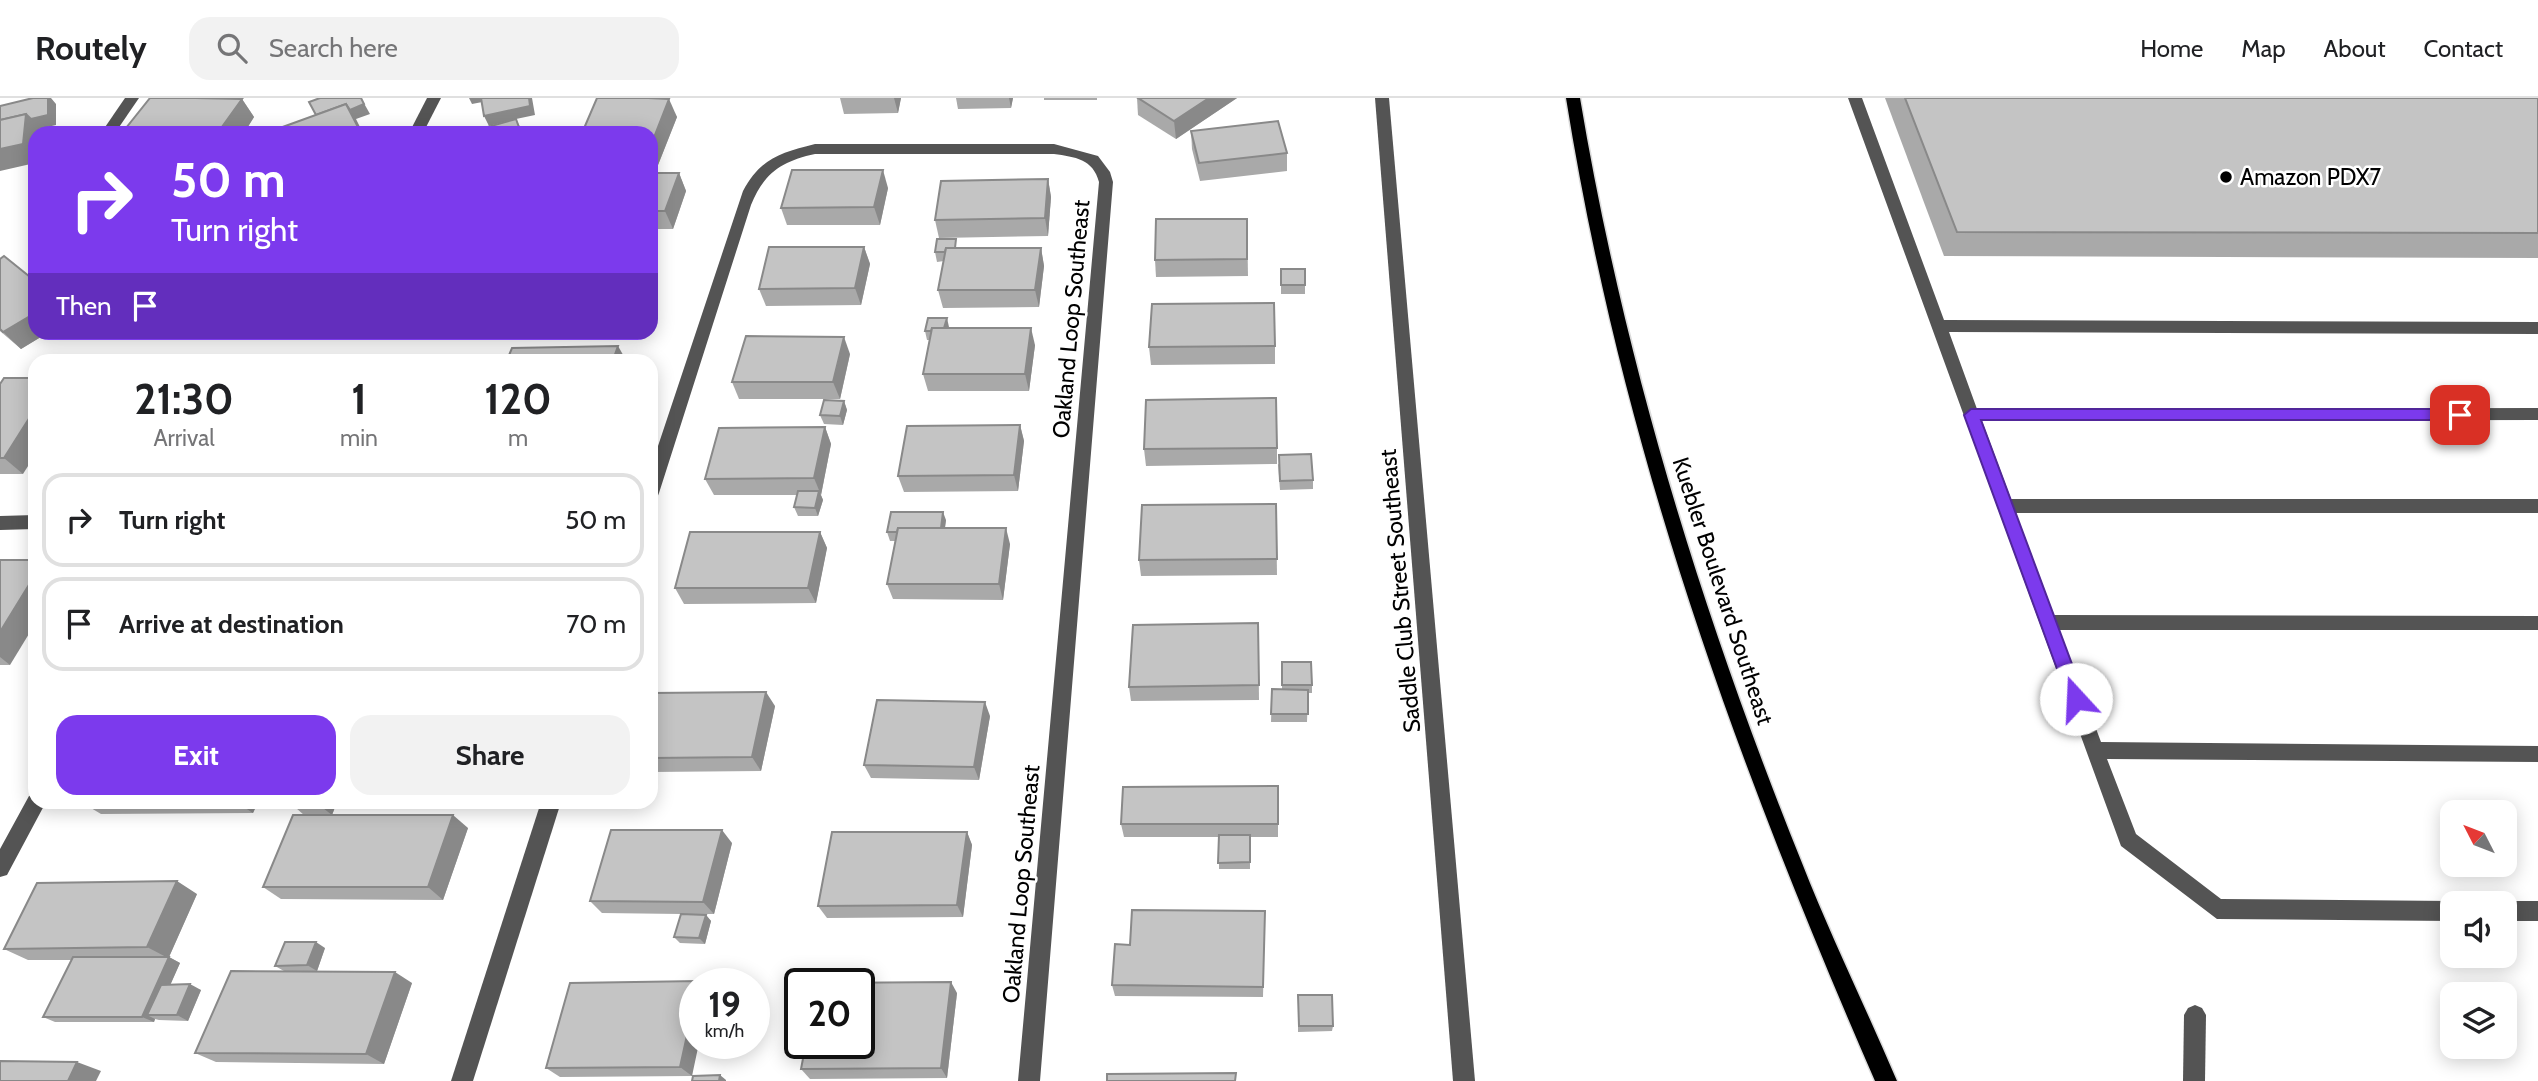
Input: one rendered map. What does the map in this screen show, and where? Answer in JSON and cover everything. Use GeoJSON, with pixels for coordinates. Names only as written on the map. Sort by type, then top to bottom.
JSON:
{"type":"FeatureCollection","features":[{"type":"Feature","properties":{"kind":"main road","name":"Kuebler Boulevard Southeast"},"geometry":{"type":"LineString","coordinates":[[1573,98],[1593,211],[1621,334],[1662,487],[1696,598],[1780,834],[1886,1081]]}},
{"type":"Feature","properties":{"kind":"street"},"geometry":{"type":"LineString","coordinates":[[113,126],[132,98]]}},
{"type":"Feature","properties":{"kind":"street"},"geometry":{"type":"LineString","coordinates":[[420,126],[434,98]]}},
{"type":"Feature","properties":{"kind":"street","name":"Saddle Club Street Southeast"},"geometry":{"type":"LineString","coordinates":[[1382,98],[1464,1081]]}},
{"type":"Feature","properties":{"kind":"street"},"geometry":{"type":"LineString","coordinates":[[1855,98],[2128,840],[2217,909],[2440,911]]}},
{"type":"Feature","properties":{"kind":"street","name":"Oakland Loop Southeast"},"geometry":{"type":"LineString","coordinates":[[658,471],[744,205],[752,182],[763,169],[786,156],[815,149],[1054,149],[1079,153],[1099,164],[1107,178],[1107,195],[1028,1081]]}},
{"type":"Feature","properties":{"kind":"street"},"geometry":{"type":"LineString","coordinates":[[1939,326],[2538,328]]}},
{"type":"Feature","properties":{"kind":"street"},"geometry":{"type":"LineString","coordinates":[[1971,415],[2538,414]]}},
{"type":"Feature","properties":{"kind":"street"},"geometry":{"type":"LineString","coordinates":[[2006,506],[2538,506]]}},
{"type":"Feature","properties":{"kind":"street"},"geometry":{"type":"LineString","coordinates":[[0,523],[28,522]]}},
{"type":"Feature","properties":{"kind":"street"},"geometry":{"type":"LineString","coordinates":[[2048,622],[2538,623]]}},
{"type":"Feature","properties":{"kind":"street"},"geometry":{"type":"LineString","coordinates":[[2095,750],[2538,754]]}},
{"type":"Feature","properties":{"kind":"street"},"geometry":{"type":"LineString","coordinates":[[0,868],[32,809]]}},
{"type":"Feature","properties":{"kind":"street"},"geometry":{"type":"LineString","coordinates":[[462,1081],[549,809]]}},
{"type":"Feature","properties":{"kind":"street"},"geometry":{"type":"LineString","coordinates":[[2517,911],[2538,911]]}},
{"type":"Feature","properties":{"kind":"street"},"geometry":{"type":"LineString","coordinates":[[2194,1081],[2195,1015]]}},
{"type":"Feature","properties":{"kind":"building"},"geometry":{"type":"Polygon","coordinates":[[[33,98],[48,98],[48,115],[31,119],[26,114],[0,120],[0,106],[33,98]]]}},
{"type":"Feature","properties":{"kind":"building"},"geometry":{"type":"Polygon","coordinates":[[[150,98],[242,99],[223,126],[128,126],[150,98]]]}},
{"type":"Feature","properties":{"kind":"building"},"geometry":{"type":"Polygon","coordinates":[[[320,98],[361,98],[364,104],[350,110],[346,104],[316,115],[309,102],[320,98]]]}},
{"type":"Feature","properties":{"kind":"building"},"geometry":{"type":"Polygon","coordinates":[[[481,98],[529,98],[530,106],[484,116],[481,98]]]}},
{"type":"Feature","properties":{"kind":"building"},"geometry":{"type":"Polygon","coordinates":[[[597,98],[669,99],[658,127],[585,126],[597,98]]]}},
{"type":"Feature","properties":{"kind":"building"},"geometry":{"type":"Polygon","coordinates":[[[1138,98],[1209,98],[1174,121],[1138,98]]]}},
{"type":"Feature","properties":{"kind":"building","name":"Amazon PDX7"},"geometry":{"type":"Polygon","coordinates":[[[1905,98],[2538,98],[2538,233],[1957,232],[1905,98]]]}},
{"type":"Feature","properties":{"kind":"building"},"geometry":{"type":"Polygon","coordinates":[[[346,104],[357,126],[285,126],[346,104]]]}},
{"type":"Feature","properties":{"kind":"building"},"geometry":{"type":"Polygon","coordinates":[[[26,114],[23,144],[0,149],[0,120],[26,114]]]}},
{"type":"Feature","properties":{"kind":"building"},"geometry":{"type":"Polygon","coordinates":[[[516,119],[518,126],[491,126],[516,119]]]}},
{"type":"Feature","properties":{"kind":"building"},"geometry":{"type":"Polygon","coordinates":[[[1278,121],[1287,153],[1199,163],[1191,131],[1278,121]]]}},
{"type":"Feature","properties":{"kind":"building"},"geometry":{"type":"Polygon","coordinates":[[[792,170],[883,170],[874,207],[781,208],[792,170]]]}},
{"type":"Feature","properties":{"kind":"building"},"geometry":{"type":"Polygon","coordinates":[[[658,173],[679,173],[665,211],[658,211],[658,173]]]}},
{"type":"Feature","properties":{"kind":"building"},"geometry":{"type":"Polygon","coordinates":[[[1048,179],[1045,218],[935,220],[941,181],[1048,179]]]}},
{"type":"Feature","properties":{"kind":"building"},"geometry":{"type":"Polygon","coordinates":[[[1156,219],[1247,219],[1247,259],[1155,260],[1156,219]]]}},
{"type":"Feature","properties":{"kind":"building"},"geometry":{"type":"Polygon","coordinates":[[[937,239],[956,239],[955,248],[935,252],[937,239]]]}},
{"type":"Feature","properties":{"kind":"building"},"geometry":{"type":"Polygon","coordinates":[[[769,247],[864,247],[855,288],[759,289],[769,247]]]}},
{"type":"Feature","properties":{"kind":"building"},"geometry":{"type":"Polygon","coordinates":[[[946,248],[1041,248],[1035,290],[938,290],[946,248]]]}},
{"type":"Feature","properties":{"kind":"building"},"geometry":{"type":"Polygon","coordinates":[[[4,256],[28,275],[28,317],[3,332],[0,329],[0,259],[4,256]]]}},
{"type":"Feature","properties":{"kind":"building"},"geometry":{"type":"Polygon","coordinates":[[[1281,269],[1305,269],[1305,285],[1281,285],[1281,269]]]}},
{"type":"Feature","properties":{"kind":"building"},"geometry":{"type":"Polygon","coordinates":[[[1274,303],[1275,346],[1149,347],[1152,304],[1274,303]]]}},
{"type":"Feature","properties":{"kind":"building"},"geometry":{"type":"Polygon","coordinates":[[[928,318],[947,318],[944,328],[925,331],[928,318]]]}},
{"type":"Feature","properties":{"kind":"building"},"geometry":{"type":"Polygon","coordinates":[[[932,328],[1031,328],[1025,374],[923,374],[932,328]]]}},
{"type":"Feature","properties":{"kind":"building"},"geometry":{"type":"Polygon","coordinates":[[[746,336],[844,337],[833,382],[732,382],[746,336]]]}},
{"type":"Feature","properties":{"kind":"building"},"geometry":{"type":"Polygon","coordinates":[[[618,346],[615,354],[510,354],[512,348],[618,346]]]}},
{"type":"Feature","properties":{"kind":"building"},"geometry":{"type":"Polygon","coordinates":[[[4,378],[28,378],[28,420],[4,458],[0,458],[0,384],[4,378]]]}},
{"type":"Feature","properties":{"kind":"building"},"geometry":{"type":"Polygon","coordinates":[[[1276,398],[1277,448],[1144,449],[1146,400],[1276,398]]]}},
{"type":"Feature","properties":{"kind":"building"},"geometry":{"type":"Polygon","coordinates":[[[824,400],[844,401],[840,416],[820,415],[824,400]]]}},
{"type":"Feature","properties":{"kind":"building"},"geometry":{"type":"Polygon","coordinates":[[[1020,425],[1014,475],[898,476],[907,426],[1020,425]]]}},
{"type":"Feature","properties":{"kind":"building"},"geometry":{"type":"Polygon","coordinates":[[[825,427],[814,478],[705,479],[719,428],[825,427]]]}},
{"type":"Feature","properties":{"kind":"building"},"geometry":{"type":"Polygon","coordinates":[[[1311,454],[1313,480],[1280,481],[1279,455],[1311,454]]]}},
{"type":"Feature","properties":{"kind":"building"},"geometry":{"type":"Polygon","coordinates":[[[798,491],[819,491],[815,508],[794,507],[798,491]]]}},
{"type":"Feature","properties":{"kind":"building"},"geometry":{"type":"Polygon","coordinates":[[[1276,504],[1277,559],[1139,560],[1142,505],[1276,504]]]}},
{"type":"Feature","properties":{"kind":"building"},"geometry":{"type":"Polygon","coordinates":[[[891,512],[943,512],[941,528],[898,528],[897,532],[887,532],[891,512]]]}},
{"type":"Feature","properties":{"kind":"building"},"geometry":{"type":"Polygon","coordinates":[[[898,528],[1006,528],[999,584],[887,584],[898,528]]]}},
{"type":"Feature","properties":{"kind":"building"},"geometry":{"type":"Polygon","coordinates":[[[690,532],[820,532],[808,588],[675,588],[690,532]]]}},
{"type":"Feature","properties":{"kind":"building"},"geometry":{"type":"Polygon","coordinates":[[[0,560],[28,560],[28,586],[0,632],[0,560]]]}},
{"type":"Feature","properties":{"kind":"building"},"geometry":{"type":"Polygon","coordinates":[[[1258,623],[1259,685],[1129,687],[1133,625],[1258,623]]]}},
{"type":"Feature","properties":{"kind":"building"},"geometry":{"type":"Polygon","coordinates":[[[1282,662],[1311,662],[1312,685],[1282,685],[1282,662]]]}},
{"type":"Feature","properties":{"kind":"building"},"geometry":{"type":"Polygon","coordinates":[[[1272,689],[1308,690],[1308,714],[1271,714],[1272,689]]]}},
{"type":"Feature","properties":{"kind":"building"},"geometry":{"type":"Polygon","coordinates":[[[766,692],[752,757],[658,758],[658,693],[766,692]]]}},
{"type":"Feature","properties":{"kind":"building"},"geometry":{"type":"Polygon","coordinates":[[[877,700],[985,702],[974,767],[864,765],[877,700]]]}},
{"type":"Feature","properties":{"kind":"building"},"geometry":{"type":"Polygon","coordinates":[[[1278,786],[1278,824],[1121,824],[1123,787],[1278,786]]]}},
{"type":"Feature","properties":{"kind":"building"},"geometry":{"type":"Polygon","coordinates":[[[293,815],[453,815],[428,887],[263,887],[293,815]]]}},
{"type":"Feature","properties":{"kind":"building"},"geometry":{"type":"Polygon","coordinates":[[[611,830],[722,830],[703,902],[590,901],[611,830]]]}},
{"type":"Feature","properties":{"kind":"building"},"geometry":{"type":"Polygon","coordinates":[[[832,832],[967,832],[957,905],[818,906],[832,832]]]}},
{"type":"Feature","properties":{"kind":"building"},"geometry":{"type":"Polygon","coordinates":[[[1219,835],[1250,835],[1250,862],[1218,863],[1219,835]]]}},
{"type":"Feature","properties":{"kind":"building"},"geometry":{"type":"Polygon","coordinates":[[[177,881],[147,947],[4,949],[37,883],[177,881]]]}},
{"type":"Feature","properties":{"kind":"building"},"geometry":{"type":"Polygon","coordinates":[[[1132,910],[1265,911],[1263,987],[1112,985],[1115,944],[1130,945],[1132,910]]]}},
{"type":"Feature","properties":{"kind":"building"},"geometry":{"type":"Polygon","coordinates":[[[681,914],[706,915],[699,938],[674,937],[681,914]]]}},
{"type":"Feature","properties":{"kind":"building"},"geometry":{"type":"Polygon","coordinates":[[[285,942],[316,942],[307,965],[275,966],[285,942]]]}},
{"type":"Feature","properties":{"kind":"building"},"geometry":{"type":"Polygon","coordinates":[[[73,957],[169,957],[142,1017],[43,1017],[73,957]]]}},
{"type":"Feature","properties":{"kind":"building"},"geometry":{"type":"Polygon","coordinates":[[[231,971],[395,972],[366,1054],[195,1053],[231,971]]]}},
{"type":"Feature","properties":{"kind":"building"},"geometry":{"type":"Polygon","coordinates":[[[679,981],[680,1067],[546,1068],[570,983],[679,981]]]}},
{"type":"Feature","properties":{"kind":"building"},"geometry":{"type":"Polygon","coordinates":[[[951,982],[941,1068],[801,1069],[803,1059],[875,1059],[875,983],[951,982]]]}},
{"type":"Feature","properties":{"kind":"building"},"geometry":{"type":"Polygon","coordinates":[[[190,984],[177,1015],[147,1015],[161,985],[190,984]]]}},
{"type":"Feature","properties":{"kind":"building"},"geometry":{"type":"Polygon","coordinates":[[[1298,995],[1332,995],[1333,1026],[1299,1026],[1298,995]]]}},
{"type":"Feature","properties":{"kind":"building"},"geometry":{"type":"Polygon","coordinates":[[[0,1061],[77,1062],[68,1081],[0,1081],[0,1061]]]}},
{"type":"Feature","properties":{"kind":"building"},"geometry":{"type":"Polygon","coordinates":[[[1236,1073],[1235,1081],[1107,1081],[1107,1074],[1236,1073]]]}},
{"type":"Feature","properties":{"kind":"building"},"geometry":{"type":"Polygon","coordinates":[[[720,1075],[719,1081],[692,1081],[693,1076],[720,1075]]]}},
{"type":"Feature","properties":{"kind":"place","name":"Amazon PDX7"},"geometry":{"type":"Point","coordinates":[2226,177]}},
{"type":"Feature","properties":{"kind":"route"},"geometry":{"type":"LineString","coordinates":[[2076,699],[1971,415],[2460,415]]}}]}
